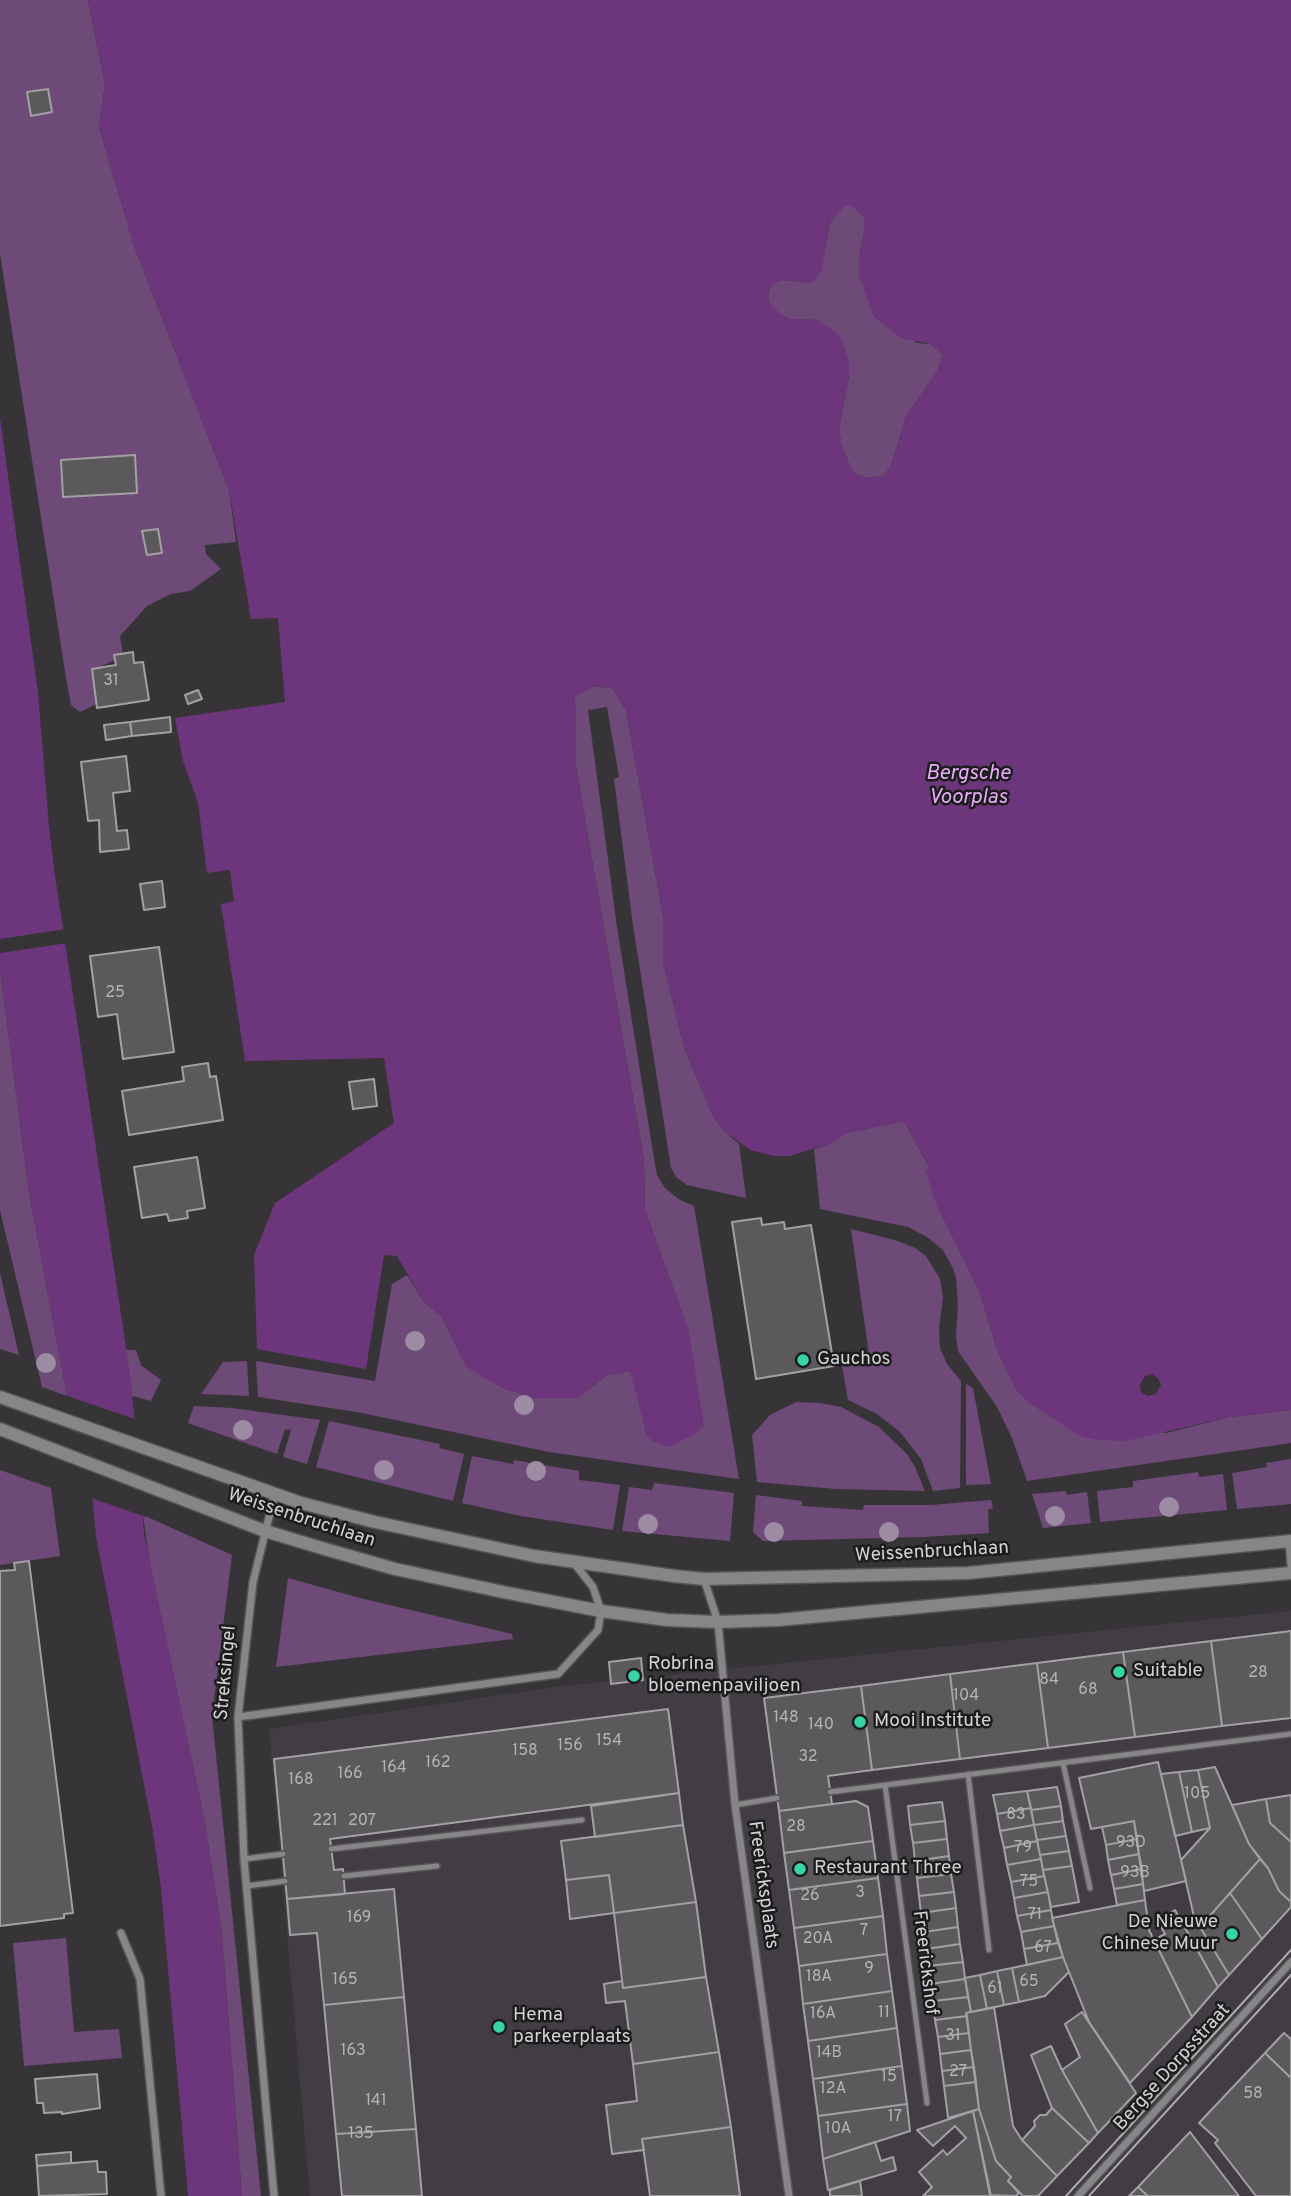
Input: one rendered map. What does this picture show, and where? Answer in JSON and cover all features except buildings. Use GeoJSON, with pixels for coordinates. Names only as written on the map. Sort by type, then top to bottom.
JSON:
{"type":"FeatureCollection","features":[{"type":"Feature","properties":{"kind":"street","name":"Weissenbruchlaan"},"geometry":{"type":"LineString","coordinates":[[0,1397],[301,1503],[574,1563],[704,1579],[968,1573],[1290,1541]]}},
{"type":"Feature","properties":{"kind":"street","name":"Weissenbruchlaan"},"geometry":{"type":"LineString","coordinates":[[0,1429],[265,1531],[395,1569],[601,1611],[667,1620],[778,1620],[1291,1573]]}},
{"type":"Feature","properties":{"kind":"street","name":"Streksingel"},"geometry":{"type":"LineString","coordinates":[[274,2196],[246,1886],[238,1717],[253,1582],[275,1493]]}},
{"type":"Feature","properties":{"kind":"street"},"geometry":{"type":"LineString","coordinates":[[1290,1541],[1291,1565]]}},
{"type":"Feature","properties":{"kind":"street"},"geometry":{"type":"LineString","coordinates":[[238,1717],[558,1674],[598,1630],[601,1611],[593,1587],[574,1563]]}},
{"type":"Feature","properties":{"kind":"street","name":"Freericksplaats"},"geometry":{"type":"LineString","coordinates":[[704,1579],[718,1622],[735,1805],[789,2196]]}},
{"type":"Feature","properties":{"kind":"street"},"geometry":{"type":"LineString","coordinates":[[121,1933],[139,1979],[161,2196]]}},
{"type":"Feature","properties":{"kind":"street","name":"Bergse Dorpsstraat"},"geometry":{"type":"LineString","coordinates":[[1079,2196],[1291,1962]]}},
{"type":"Feature","properties":{"kind":"lane"},"geometry":{"type":"LineString","coordinates":[[830,1792],[1291,1734]]}},
{"type":"Feature","properties":{"kind":"lane"},"geometry":{"type":"LineString","coordinates":[[1063,1763],[1090,1888]]}},
{"type":"Feature","properties":{"kind":"lane"},"geometry":{"type":"LineString","coordinates":[[968,1774],[989,1950]]}},
{"type":"Feature","properties":{"kind":"lane","name":"Freerickshof"},"geometry":{"type":"LineString","coordinates":[[885,1785],[927,2103]]}},
{"type":"Feature","properties":{"kind":"lane"},"geometry":{"type":"LineString","coordinates":[[735,1805],[777,1798]]}},
{"type":"Feature","properties":{"kind":"lane"},"geometry":{"type":"LineString","coordinates":[[331,1849],[582,1820]]}},
{"type":"Feature","properties":{"kind":"lane"},"geometry":{"type":"LineString","coordinates":[[244,1859],[282,1854]]}},
{"type":"Feature","properties":{"kind":"lane"},"geometry":{"type":"LineString","coordinates":[[344,1876],[437,1866]]}},
{"type":"Feature","properties":{"kind":"lane"},"geometry":{"type":"LineString","coordinates":[[246,1886],[285,1881]]}},
{"type":"Feature","properties":{"kind":"shaded area"},"geometry":{"type":"Polygon","coordinates":[[[0,0],[88,0],[105,84],[99,127],[134,246],[229,490],[236,542],[205,545],[206,554],[221,569],[190,591],[171,594],[147,606],[120,636],[123,656],[102,666],[111,697],[80,712],[71,705],[65,672],[0,254],[0,0]]]}},
{"type":"Feature","properties":{"kind":"shaded area"},"geometry":{"type":"Polygon","coordinates":[[[845,205],[852,205],[864,217],[864,234],[859,256],[916,343],[931,344],[943,355],[937,372],[906,416],[891,466],[883,476],[870,478],[859,476],[851,469],[841,443],[839,428],[849,377],[849,362],[819,320],[790,319],[781,315],[769,303],[768,296],[770,288],[776,282],[783,280],[811,283],[820,272],[831,220],[845,205]]]}},
{"type":"Feature","properties":{"kind":"shaded area"},"geometry":{"type":"Polygon","coordinates":[[[594,686],[612,688],[626,710],[663,916],[663,962],[684,1047],[713,1117],[739,1144],[746,1198],[687,1185],[676,1177],[671,1168],[633,925],[614,779],[619,777],[607,707],[588,710],[617,927],[655,1165],[657,1175],[665,1188],[680,1200],[694,1206],[739,1479],[549,1452],[357,1412],[258,1397],[256,1361],[375,1381],[392,1284],[407,1275],[423,1301],[442,1317],[466,1366],[503,1388],[534,1398],[578,1398],[607,1375],[631,1371],[647,1436],[689,1332],[645,1210],[644,1161],[576,766],[575,696],[594,686]]]}},
{"type":"Feature","properties":{"kind":"shaded area"},"geometry":{"type":"Polygon","coordinates":[[[0,969],[29,1192],[67,1396],[42,1387],[0,1210],[0,969]]]}},
{"type":"Feature","properties":{"kind":"shaded area"},"geometry":{"type":"Polygon","coordinates":[[[904,1121],[930,1169],[926,1170],[936,1203],[979,1290],[997,1349],[1017,1391],[1166,1433],[1230,1417],[1291,1410],[1291,1443],[1027,1481],[1012,1438],[997,1407],[958,1351],[956,1278],[943,1250],[908,1227],[820,1209],[814,1149],[831,1143],[846,1133],[904,1121]]]}},
{"type":"Feature","properties":{"kind":"shaded area"},"geometry":{"type":"Polygon","coordinates":[[[851,1229],[915,1248],[926,1256],[940,1279],[943,1297],[939,1329],[940,1348],[947,1364],[961,1381],[960,1488],[933,1491],[921,1459],[900,1432],[877,1414],[848,1400],[842,1366],[870,1361],[851,1229]]]}},
{"type":"Feature","properties":{"kind":"shaded area"},"geometry":{"type":"Polygon","coordinates":[[[0,1273],[11,1321],[19,1355],[0,1349],[0,1273]]]}},
{"type":"Feature","properties":{"kind":"shaded area"},"geometry":{"type":"Polygon","coordinates":[[[126,1350],[136,1350],[141,1365],[161,1380],[151,1401],[132,1396],[126,1350]]]}},
{"type":"Feature","properties":{"kind":"shaded area"},"geometry":{"type":"Polygon","coordinates":[[[247,1361],[249,1396],[201,1394],[223,1362],[247,1361]]]}},
{"type":"Feature","properties":{"kind":"shaded area"},"geometry":{"type":"Polygon","coordinates":[[[966,1384],[973,1388],[991,1484],[966,1485],[966,1384]]]}},
{"type":"Feature","properties":{"kind":"shaded area"},"geometry":{"type":"Polygon","coordinates":[[[796,1402],[841,1407],[879,1427],[907,1454],[925,1491],[836,1489],[757,1482],[752,1435],[770,1415],[796,1402]]]}},
{"type":"Feature","properties":{"kind":"shaded area"},"geometry":{"type":"Polygon","coordinates":[[[194,1406],[232,1408],[320,1420],[307,1464],[283,1457],[291,1430],[285,1429],[277,1454],[188,1423],[194,1406]]]}},
{"type":"Feature","properties":{"kind":"shaded area"},"geometry":{"type":"Polygon","coordinates":[[[329,1421],[440,1444],[439,1448],[464,1454],[453,1501],[316,1467],[329,1421]]]}},
{"type":"Feature","properties":{"kind":"shaded area"},"geometry":{"type":"Polygon","coordinates":[[[472,1456],[513,1464],[514,1460],[579,1471],[579,1480],[620,1485],[613,1530],[521,1516],[462,1503],[472,1456]]]}},
{"type":"Feature","properties":{"kind":"shaded area"},"geometry":{"type":"Polygon","coordinates":[[[1291,1459],[1291,1504],[1237,1509],[1232,1473],[1267,1467],[1266,1463],[1291,1459]]]}},
{"type":"Feature","properties":{"kind":"shaded area"},"geometry":{"type":"Polygon","coordinates":[[[0,1470],[51,1488],[60,1556],[0,1565],[0,1470]]]}},
{"type":"Feature","properties":{"kind":"shaded area"},"geometry":{"type":"Polygon","coordinates":[[[1198,1472],[1199,1477],[1223,1474],[1227,1510],[1100,1522],[1097,1491],[1133,1487],[1133,1481],[1198,1472]]]}},
{"type":"Feature","properties":{"kind":"shaded area"},"geometry":{"type":"Polygon","coordinates":[[[654,1483],[734,1493],[730,1541],[622,1531],[629,1487],[652,1490],[654,1483]]]}},
{"type":"Feature","properties":{"kind":"shaded area"},"geometry":{"type":"Polygon","coordinates":[[[1066,1491],[1067,1495],[1087,1492],[1091,1523],[1043,1528],[1032,1494],[1066,1491]]]}},
{"type":"Feature","properties":{"kind":"shaded area"},"geometry":{"type":"Polygon","coordinates":[[[756,1495],[802,1501],[802,1506],[863,1510],[864,1505],[931,1505],[991,1500],[993,1508],[988,1510],[989,1533],[763,1541],[753,1532],[756,1495]]]}},
{"type":"Feature","properties":{"kind":"shaded area"},"geometry":{"type":"Polygon","coordinates":[[[143,1515],[232,1555],[212,1716],[261,2196],[242,2196],[222,1935],[205,1823],[150,1564],[143,1515]]]}},
{"type":"Feature","properties":{"kind":"shaded area"},"geometry":{"type":"Polygon","coordinates":[[[288,1578],[512,1634],[513,1639],[276,1667],[288,1578]]]}},
{"type":"Feature","properties":{"kind":"shaded area"},"geometry":{"type":"Polygon","coordinates":[[[1291,1611],[1291,2190],[1287,2196],[310,2196],[269,1729],[563,1686],[1291,1611]]]}},
{"type":"Feature","properties":{"kind":"shaded area"},"geometry":{"type":"Polygon","coordinates":[[[66,1938],[74,2032],[119,2029],[122,2058],[24,2066],[13,1943],[66,1938]]]}},
{"type":"Feature","properties":{"kind":"water","name":"Bergsche Voorplas"},"geometry":{"type":"Polygon","coordinates":[[[88,0],[1291,0],[1291,1410],[1230,1417],[1125,1441],[1080,1436],[1029,1403],[1017,1391],[997,1349],[979,1290],[936,1203],[925,1170],[930,1168],[904,1121],[846,1133],[831,1143],[790,1156],[774,1156],[750,1150],[725,1132],[713,1117],[684,1047],[663,962],[663,916],[626,710],[612,688],[595,686],[575,696],[576,766],[644,1161],[645,1210],[689,1332],[704,1426],[669,1447],[652,1441],[647,1436],[630,1371],[607,1375],[578,1398],[534,1398],[503,1388],[484,1378],[466,1366],[442,1317],[423,1301],[397,1256],[384,1255],[366,1369],[257,1349],[254,1255],[275,1203],[394,1123],[384,1058],[245,1061],[221,904],[234,901],[230,870],[207,873],[198,803],[183,761],[175,718],[285,702],[278,618],[251,619],[229,490],[134,246],[99,127],[105,84],[88,0]],[[845,205],[831,220],[821,272],[811,283],[783,280],[776,282],[770,288],[768,296],[770,303],[781,315],[790,319],[819,320],[841,337],[849,362],[849,376],[839,428],[841,443],[851,469],[859,476],[870,478],[883,476],[891,466],[906,416],[937,372],[943,355],[931,344],[901,338],[874,317],[859,276],[864,217],[852,206],[845,205]],[[1152,1374],[1145,1376],[1140,1384],[1141,1392],[1148,1396],[1156,1394],[1161,1385],[1158,1378],[1152,1374]]]}},
{"type":"Feature","properties":{"kind":"water"},"geometry":{"type":"Polygon","coordinates":[[[0,418],[38,693],[55,876],[131,1381],[144,1533],[205,1823],[222,1935],[242,2196],[188,2196],[161,1889],[153,1831],[96,1537],[84,1402],[67,1396],[29,1192],[0,969],[0,418]]]}},
{"type":"Feature","properties":{"kind":"pier"},"geometry":{"type":"Polygon","coordinates":[[[66,929],[68,943],[0,953],[0,939],[66,929]]]}},
{"type":"Feature","properties":{"kind":"pier"},"geometry":{"type":"Polygon","coordinates":[[[67,1396],[138,1420],[146,1517],[88,1497],[81,1404],[68,1400],[67,1396]]]}},
{"type":"Feature","properties":{"kind":"tram line"},"geometry":{"type":"LineString","coordinates":[[1066,2196],[1291,1950]]}},
{"type":"Feature","properties":{"kind":"tram line"},"geometry":{"type":"LineString","coordinates":[[1089,2196],[1291,1975]]}},
{"type":"Feature","properties":{"kind":"place","name":"Gauchos"},"geometry":{"type":"Point","coordinates":[803,1360]}},
{"type":"Feature","properties":{"kind":"place","name":"Suitable"},"geometry":{"type":"Point","coordinates":[1119,1672]}},
{"type":"Feature","properties":{"kind":"place","name":"Robrina bloemenpaviljoen"},"geometry":{"type":"Point","coordinates":[634,1676]}},
{"type":"Feature","properties":{"kind":"place","name":"Mooi Institute"},"geometry":{"type":"Point","coordinates":[860,1722]}},
{"type":"Feature","properties":{"kind":"place","name":"Restaurant Three"},"geometry":{"type":"Point","coordinates":[800,1869]}},
{"type":"Feature","properties":{"kind":"place","name":"De Nieuwe Chinese Muur"},"geometry":{"type":"Point","coordinates":[1232,1934]}},
{"type":"Feature","properties":{"kind":"place","name":"Hema parkeerplaats"},"geometry":{"type":"Point","coordinates":[499,2027]}}]}
